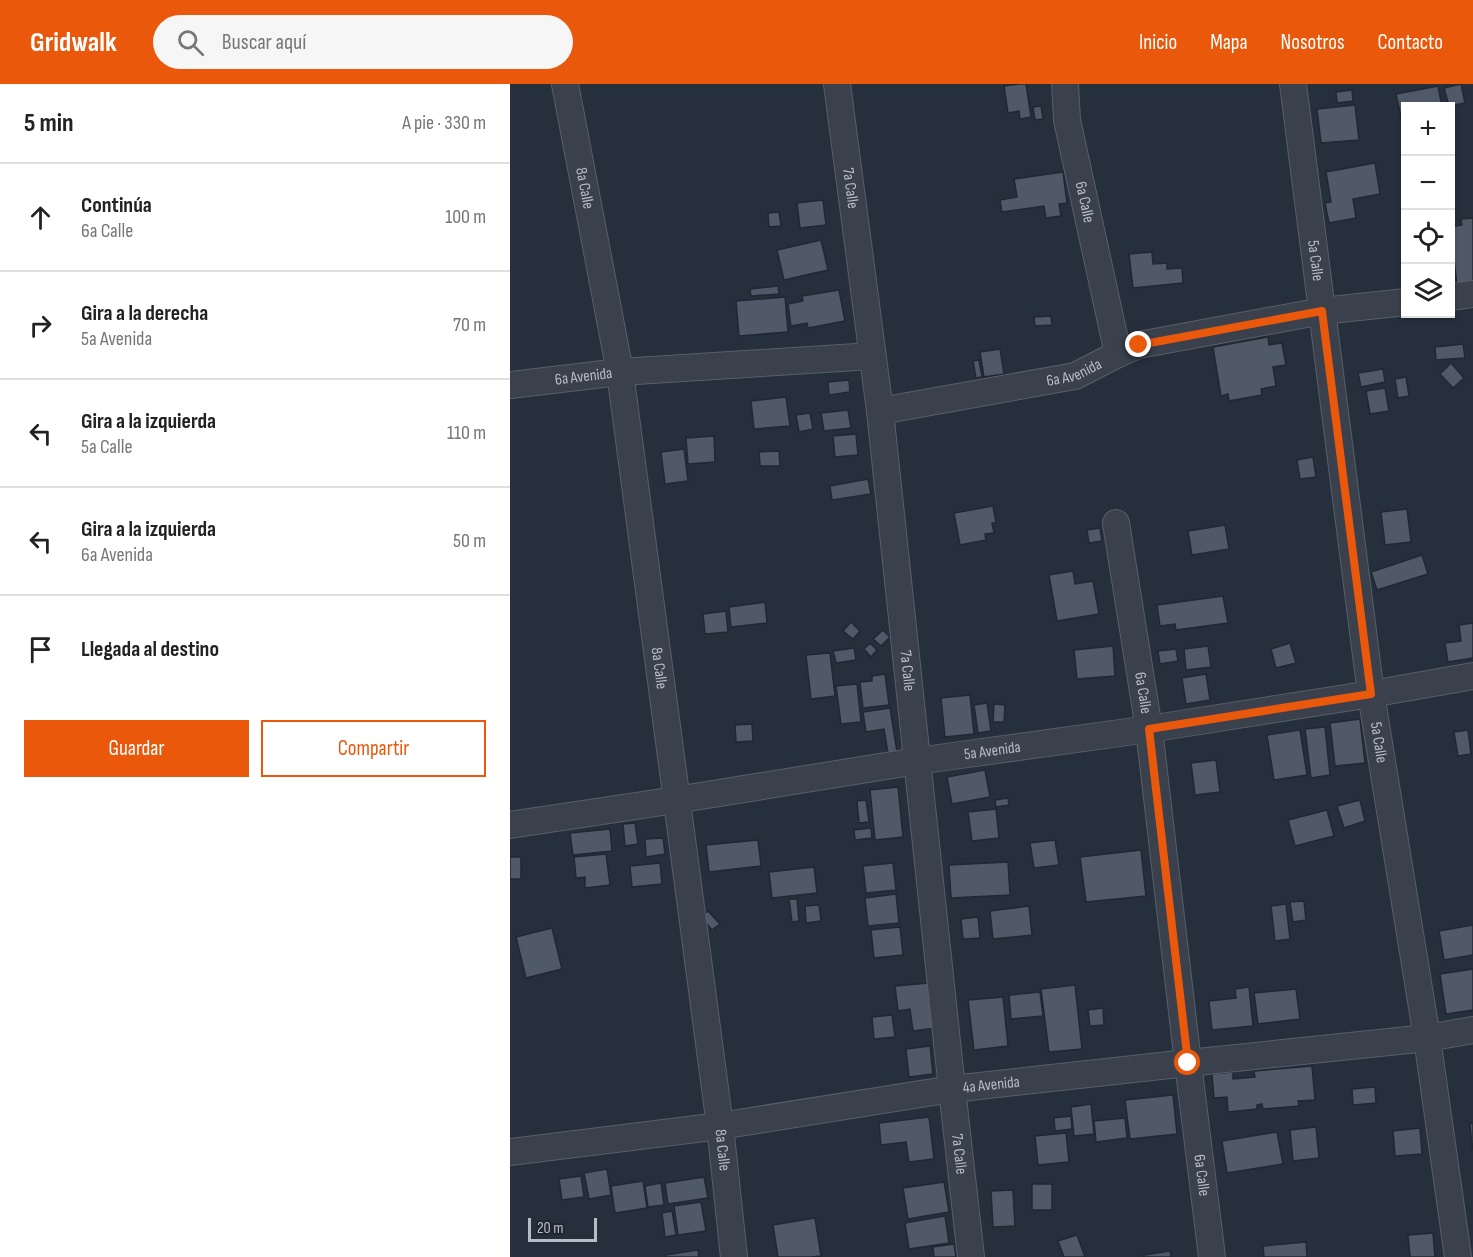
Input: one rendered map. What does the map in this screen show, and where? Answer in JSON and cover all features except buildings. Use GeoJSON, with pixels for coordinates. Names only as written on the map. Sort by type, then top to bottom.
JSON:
{"type":"FeatureCollection","features":[{"type":"Feature","properties":{"kind":"street","name":"8a Calle"},"geometry":{"type":"LineString","coordinates":[[565,84],[620,372],[720,1126],[734,1257]]}},
{"type":"Feature","properties":{"kind":"street","name":"7a Calle"},"geometry":{"type":"LineString","coordinates":[[837,84],[880,411],[971,1257]]}},
{"type":"Feature","properties":{"kind":"street","name":"6a Calle"},"geometry":{"type":"LineString","coordinates":[[1065,84],[1067,120],[1118,354]]}},
{"type":"Feature","properties":{"kind":"street","name":"5a Calle"},"geometry":{"type":"LineString","coordinates":[[1293,84],[1371,694],[1427,1038],[1458,1257]]}},
{"type":"Feature","properties":{"kind":"street"},"geometry":{"type":"LineString","coordinates":[[1455,296],[1473,294]]}},
{"type":"Feature","properties":{"kind":"street","name":"6a Avenida"},"geometry":{"type":"LineString","coordinates":[[880,411],[1075,376],[1139,345],[1322,311],[1401,303]]}},
{"type":"Feature","properties":{"kind":"street","name":"6a Avenida"},"geometry":{"type":"LineString","coordinates":[[510,385],[620,372],[872,356]]}},
{"type":"Feature","properties":{"kind":"street","name":"6a Calle"},"geometry":{"type":"LineString","coordinates":[[1116,523],[1149,729],[1212,1257]]}},
{"type":"Feature","properties":{"kind":"street","name":"5a Avenida"},"geometry":{"type":"LineString","coordinates":[[510,825],[917,761],[1149,729],[1473,676]]}},
{"type":"Feature","properties":{"kind":"street","name":"4a Avenida"},"geometry":{"type":"LineString","coordinates":[[510,1152],[720,1126],[952,1089],[1427,1038],[1473,1030]]}},
{"type":"Feature","properties":{"kind":"route"},"geometry":{"type":"LineString","coordinates":[[1139,345],[1322,311],[1371,694],[1149,729],[1188,1063]]}}]}
